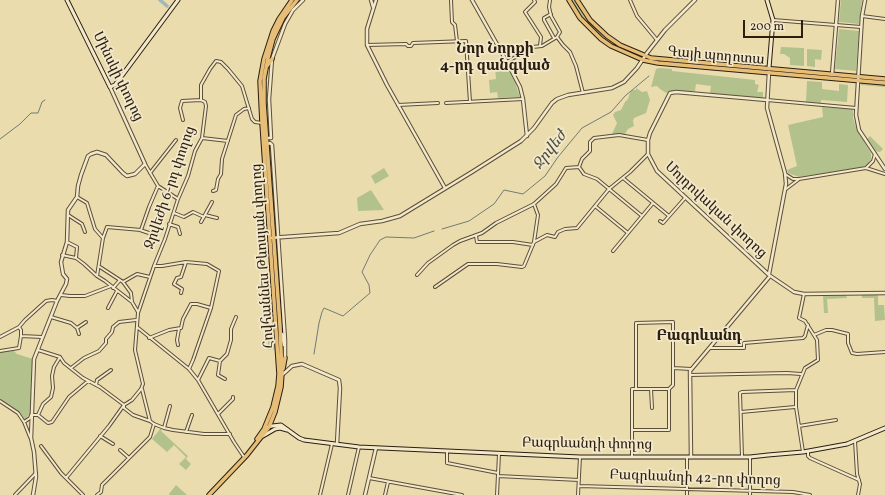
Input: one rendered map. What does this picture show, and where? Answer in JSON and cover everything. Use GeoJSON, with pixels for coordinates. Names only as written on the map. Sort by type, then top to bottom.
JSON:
{"type":"FeatureCollection","features":[{"type":"Feature","properties":{"kind":"main road","name":"Մինսկի փողոց"},"geometry":{"type":"LineString","coordinates":[[67,0],[110,87]]}},
{"type":"Feature","properties":{"kind":"main road"},"geometry":{"type":"LineString","coordinates":[[110,87],[115,85],[178,0]]}},
{"type":"Feature","properties":{"kind":"main road","name":"Հովհաննես Թևոսյան փողոց"},"geometry":{"type":"LineString","coordinates":[[208,495],[268,427],[276,409],[279,386],[272,238],[262,95],[262,70],[269,42],[279,19],[292,0]]}},
{"type":"Feature","properties":{"kind":"main road","name":"Հովհաննես Թևոսյան փողոց"},"geometry":{"type":"LineString","coordinates":[[262,95],[270,48],[277,30],[289,9],[297,0]]}},
{"type":"Feature","properties":{"kind":"main road","name":"Գայի պողոտա"},"geometry":{"type":"LineString","coordinates":[[570,0],[580,18],[600,39],[621,52],[643,60],[658,63],[832,75],[885,83]]}},
{"type":"Feature","properties":{"kind":"main road","name":"Գայի պողոտա"},"geometry":{"type":"LineString","coordinates":[[577,0],[590,20],[607,36],[620,45],[645,56],[668,60],[769,71],[857,79],[885,79]]}},
{"type":"Feature","properties":{"kind":"main road"},"geometry":{"type":"LineString","coordinates":[[767,0],[773,20],[769,71]]}},
{"type":"Feature","properties":{"kind":"main road"},"geometry":{"type":"LineString","coordinates":[[266,67],[272,59]]}},
{"type":"Feature","properties":{"kind":"main road","name":"Հովհաննես Թևոսյան փողոց"},"geometry":{"type":"LineString","coordinates":[[263,103],[262,123],[266,142]]}},
{"type":"Feature","properties":{"kind":"main road","name":"Հովհաննես Թևոսյան փողոց"},"geometry":{"type":"LineString","coordinates":[[261,435],[273,407],[282,374],[280,326],[272,238]]}},
{"type":"Feature","properties":{"kind":"main road"},"geometry":{"type":"LineString","coordinates":[[282,374],[285,358]]}},
{"type":"Feature","properties":{"kind":"main road","name":"Բագրևանդի փողոց"},"geometry":{"type":"LineString","coordinates":[[268,427],[281,426],[304,440],[359,447],[580,457],[750,457],[803,452],[856,441],[885,428]]}},
{"type":"Feature","properties":{"kind":"main road"},"geometry":{"type":"LineString","coordinates":[[264,429],[268,427]]}},
{"type":"Feature","properties":{"kind":"main road"},"geometry":{"type":"LineString","coordinates":[[261,435],[280,428],[288,430]]}},
{"type":"Feature","properties":{"kind":"street"},"geometry":{"type":"LineString","coordinates":[[285,358],[286,340],[272,145],[266,142],[271,138],[268,99],[272,59],[281,31],[297,0]]}},
{"type":"Feature","properties":{"kind":"street"},"geometry":{"type":"LineString","coordinates":[[293,10],[303,0]]}},
{"type":"Feature","properties":{"kind":"street"},"geometry":{"type":"LineString","coordinates":[[371,0],[373,8]]}},
{"type":"Feature","properties":{"kind":"street"},"geometry":{"type":"LineString","coordinates":[[376,0],[367,29],[367,45],[398,105],[446,188]]}},
{"type":"Feature","properties":{"kind":"street"},"geometry":{"type":"LineString","coordinates":[[451,0],[452,22],[455,25],[457,41]]}},
{"type":"Feature","properties":{"kind":"street"},"geometry":{"type":"LineString","coordinates":[[472,0],[520,87],[523,99],[525,130],[527,136]]}},
{"type":"Feature","properties":{"kind":"street"},"geometry":{"type":"LineString","coordinates":[[534,0],[535,2],[525,12],[541,37],[540,46]]}},
{"type":"Feature","properties":{"kind":"street"},"geometry":{"type":"LineString","coordinates":[[507,62],[534,47],[540,46],[556,38],[560,32],[551,14],[549,7],[550,0]]}},
{"type":"Feature","properties":{"kind":"street"},"geometry":{"type":"LineString","coordinates":[[630,0],[637,16],[657,40]]}},
{"type":"Feature","properties":{"kind":"street"},"geometry":{"type":"LineString","coordinates":[[272,238],[339,233],[360,224],[395,218],[485,164],[527,136],[540,122],[552,103],[557,99],[568,95],[604,90],[617,86],[630,77],[657,40],[677,17],[695,0]]}},
{"type":"Feature","properties":{"kind":"street"},"geometry":{"type":"LineString","coordinates":[[832,75],[838,0]]}},
{"type":"Feature","properties":{"kind":"street"},"geometry":{"type":"LineString","coordinates":[[865,0],[862,16],[857,79],[856,115],[859,130],[885,169]]}},
{"type":"Feature","properties":{"kind":"street"},"geometry":{"type":"LineString","coordinates":[[551,14],[544,18],[544,20],[556,38],[570,52],[576,66],[583,93]]}},
{"type":"Feature","properties":{"kind":"street"},"geometry":{"type":"LineString","coordinates":[[862,16],[885,19]]}},
{"type":"Feature","properties":{"kind":"street"},"geometry":{"type":"LineString","coordinates":[[773,20],[862,27]]}},
{"type":"Feature","properties":{"kind":"street"},"geometry":{"type":"LineString","coordinates":[[367,45],[406,44],[411,46],[413,44],[466,41],[470,102]]}},
{"type":"Feature","properties":{"kind":"street","name":"Ջրվեժի 6-րդ փողոց"},"geometry":{"type":"LineString","coordinates":[[150,421],[141,389],[143,384],[135,350],[138,313],[178,199],[188,176],[195,151],[202,138],[206,106],[205,102],[201,100],[201,84],[216,61],[219,61],[228,69],[242,86],[254,121],[262,123]]}},
{"type":"Feature","properties":{"kind":"street"},"geometry":{"type":"LineString","coordinates":[[687,495],[689,457],[689,375],[691,369],[769,275],[786,189],[785,173],[767,108],[769,71]]}},
{"type":"Feature","properties":{"kind":"street","name":"Մինսկի փողոց"},"geometry":{"type":"LineString","coordinates":[[110,87],[145,164]]}},
{"type":"Feature","properties":{"kind":"street","name":"Մոլդովական փողոց"},"geometry":{"type":"LineString","coordinates":[[767,100],[673,92],[668,96],[648,140],[648,154],[657,171],[769,275],[794,292],[804,294],[885,293]]}},
{"type":"Feature","properties":{"kind":"street"},"geometry":{"type":"LineString","coordinates":[[446,103],[523,99]]}},
{"type":"Feature","properties":{"kind":"street"},"geometry":{"type":"LineString","coordinates":[[183,120],[180,108],[182,101],[201,100]]}},
{"type":"Feature","properties":{"kind":"street"},"geometry":{"type":"LineString","coordinates":[[767,100],[856,108]]}},
{"type":"Feature","properties":{"kind":"street"},"geometry":{"type":"LineString","coordinates":[[398,105],[438,103]]}},
{"type":"Feature","properties":{"kind":"street"},"geometry":{"type":"LineString","coordinates":[[214,191],[216,190],[218,179],[221,174],[222,159],[236,115],[244,109],[249,108]]}},
{"type":"Feature","properties":{"kind":"street"},"geometry":{"type":"LineString","coordinates":[[642,216],[597,179],[584,174],[580,167],[582,159],[590,151],[590,142],[594,138],[619,135],[648,140]]}},
{"type":"Feature","properties":{"kind":"street"},"geometry":{"type":"LineString","coordinates":[[202,138],[228,141]]}},
{"type":"Feature","properties":{"kind":"street"},"geometry":{"type":"LineString","coordinates":[[150,173],[176,140]]}},
{"type":"Feature","properties":{"kind":"street"},"geometry":{"type":"LineString","coordinates":[[31,438],[34,359],[50,317],[66,284],[67,279],[63,274],[62,255],[67,242],[68,210],[77,197],[78,184],[88,156],[97,152],[106,155],[127,176],[135,174],[145,164],[158,186],[178,199]]}},
{"type":"Feature","properties":{"kind":"street"},"geometry":{"type":"LineString","coordinates":[[476,236],[477,242],[513,242],[533,244],[548,235],[555,237],[558,232],[565,229],[577,228],[609,189],[648,154]]}},
{"type":"Feature","properties":{"kind":"street"},"geometry":{"type":"LineString","coordinates":[[866,168],[873,161],[874,154]]}},
{"type":"Feature","properties":{"kind":"street"},"geometry":{"type":"LineString","coordinates":[[417,276],[428,263],[453,245],[482,233],[496,223],[534,204],[556,184],[566,168],[580,167]]}},
{"type":"Feature","properties":{"kind":"street"},"geometry":{"type":"LineString","coordinates":[[785,173],[793,179],[866,168],[885,174]]}},
{"type":"Feature","properties":{"kind":"street"},"geometry":{"type":"LineString","coordinates":[[623,178],[669,216]]}},
{"type":"Feature","properties":{"kind":"street"},"geometry":{"type":"LineString","coordinates":[[786,189],[799,179]]}},
{"type":"Feature","properties":{"kind":"street"},"geometry":{"type":"LineString","coordinates":[[140,230],[158,186]]}},
{"type":"Feature","properties":{"kind":"street"},"geometry":{"type":"LineString","coordinates":[[77,197],[86,203],[95,229],[103,238]]}},
{"type":"Feature","properties":{"kind":"street"},"geometry":{"type":"LineString","coordinates":[[660,221],[663,223],[685,198]]}},
{"type":"Feature","properties":{"kind":"street"},"geometry":{"type":"LineString","coordinates":[[201,222],[212,202]]}},
{"type":"Feature","properties":{"kind":"street"},"geometry":{"type":"LineString","coordinates":[[613,251],[653,203]]}},
{"type":"Feature","properties":{"kind":"street"},"geometry":{"type":"LineString","coordinates":[[435,287],[468,264],[524,266],[533,244],[538,215],[534,204]]}},
{"type":"Feature","properties":{"kind":"street"},"geometry":{"type":"LineString","coordinates":[[595,206],[628,233]]}},
{"type":"Feature","properties":{"kind":"street"},"geometry":{"type":"LineString","coordinates":[[174,213],[184,217],[193,212],[204,216],[217,218]]}},
{"type":"Feature","properties":{"kind":"street"},"geometry":{"type":"LineString","coordinates":[[68,215],[82,224],[85,232]]}},
{"type":"Feature","properties":{"kind":"street"},"geometry":{"type":"LineString","coordinates":[[170,224],[178,227],[180,234]]}},
{"type":"Feature","properties":{"kind":"street"},"geometry":{"type":"LineString","coordinates":[[97,276],[100,266],[103,238],[107,227],[140,230],[152,234]]}},
{"type":"Feature","properties":{"kind":"street"},"geometry":{"type":"LineString","coordinates":[[67,242],[77,246],[76,258]]}},
{"type":"Feature","properties":{"kind":"street"},"geometry":{"type":"LineString","coordinates":[[62,255],[76,258],[132,302]]}},
{"type":"Feature","properties":{"kind":"street"},"geometry":{"type":"LineString","coordinates":[[154,266],[186,262],[207,264],[220,270],[211,308],[193,360],[188,369]]}},
{"type":"Feature","properties":{"kind":"street"},"geometry":{"type":"LineString","coordinates":[[181,293],[182,289],[174,284],[177,278],[181,276],[186,262]]}},
{"type":"Feature","properties":{"kind":"street"},"geometry":{"type":"LineString","coordinates":[[100,266],[108,270],[123,282],[131,293],[132,302],[138,313]]}},
{"type":"Feature","properties":{"kind":"street"},"geometry":{"type":"LineString","coordinates":[[123,282],[137,274],[150,277]]}},
{"type":"Feature","properties":{"kind":"street"},"geometry":{"type":"LineString","coordinates":[[61,295],[85,296],[112,287],[120,280]]}},
{"type":"Feature","properties":{"kind":"street"},"geometry":{"type":"LineString","coordinates":[[108,308],[118,291]]}},
{"type":"Feature","properties":{"kind":"street"},"geometry":{"type":"LineString","coordinates":[[803,452],[798,426],[796,390],[801,374],[805,368],[818,360],[817,340],[805,321],[799,318],[804,294]]}},
{"type":"Feature","properties":{"kind":"street"},"geometry":{"type":"LineString","coordinates":[[0,337],[19,327],[46,301],[57,301]]}},
{"type":"Feature","properties":{"kind":"street"},"geometry":{"type":"LineString","coordinates":[[178,345],[177,340],[179,329],[181,328],[191,304],[211,308]]}},
{"type":"Feature","properties":{"kind":"street"},"geometry":{"type":"LineString","coordinates":[[50,317],[78,328]]}},
{"type":"Feature","properties":{"kind":"street"},"geometry":{"type":"LineString","coordinates":[[225,379],[218,376],[220,361],[227,354],[231,340],[231,329],[236,317]]}},
{"type":"Feature","properties":{"kind":"street"},"geometry":{"type":"LineString","coordinates":[[71,368],[84,358],[99,351],[106,343],[106,339],[112,332],[113,327],[119,322],[137,320]]}},
{"type":"Feature","properties":{"kind":"street"},"geometry":{"type":"LineString","coordinates":[[78,328],[86,322]]}},
{"type":"Feature","properties":{"kind":"street"},"geometry":{"type":"LineString","coordinates":[[632,430],[669,430],[669,389],[673,385],[673,322],[636,323],[636,388]]}},
{"type":"Feature","properties":{"kind":"street"},"geometry":{"type":"LineString","coordinates":[[708,348],[744,348],[744,344],[803,338],[808,325]]}},
{"type":"Feature","properties":{"kind":"street"},"geometry":{"type":"LineString","coordinates":[[280,326],[285,347]]}},
{"type":"Feature","properties":{"kind":"street"},"geometry":{"type":"LineString","coordinates":[[0,351],[20,348],[22,330],[19,327]]}},
{"type":"Feature","properties":{"kind":"street"},"geometry":{"type":"LineString","coordinates":[[137,327],[188,369],[198,380],[244,456]]}},
{"type":"Feature","properties":{"kind":"street"},"geometry":{"type":"LineString","coordinates":[[78,328],[78,334]]}},
{"type":"Feature","properties":{"kind":"street"},"geometry":{"type":"LineString","coordinates":[[149,338],[169,330],[179,329]]}},
{"type":"Feature","properties":{"kind":"street"},"geometry":{"type":"LineString","coordinates":[[814,335],[826,330],[832,330],[848,334],[848,343],[852,353],[885,352]]}},
{"type":"Feature","properties":{"kind":"street"},"geometry":{"type":"LineString","coordinates":[[22,336],[42,337]]}},
{"type":"Feature","properties":{"kind":"street"},"geometry":{"type":"LineString","coordinates":[[38,350],[60,357],[88,382],[96,384],[124,405],[124,408],[133,415],[164,428],[186,432],[230,434]]}},
{"type":"Feature","properties":{"kind":"street"},"geometry":{"type":"LineString","coordinates":[[38,415],[43,404],[51,397],[54,367],[60,357]]}},
{"type":"Feature","properties":{"kind":"street"},"geometry":{"type":"LineString","coordinates":[[198,380],[209,358],[220,361]]}},
{"type":"Feature","properties":{"kind":"street"},"geometry":{"type":"LineString","coordinates":[[282,374],[292,366],[302,364],[339,380],[340,388],[337,444]]}},
{"type":"Feature","properties":{"kind":"street"},"geometry":{"type":"LineString","coordinates":[[673,368],[691,369]]}},
{"type":"Feature","properties":{"kind":"street"},"geometry":{"type":"LineString","coordinates":[[96,384],[97,380],[112,370]]}},
{"type":"Feature","properties":{"kind":"street"},"geometry":{"type":"LineString","coordinates":[[689,375],[801,374]]}},
{"type":"Feature","properties":{"kind":"street"},"geometry":{"type":"LineString","coordinates":[[24,422],[32,415],[38,415],[48,423],[52,422],[69,397],[88,382]]}},
{"type":"Feature","properties":{"kind":"street"},"geometry":{"type":"LineString","coordinates":[[66,478],[124,405],[132,400],[141,389]]}},
{"type":"Feature","properties":{"kind":"street"},"geometry":{"type":"LineString","coordinates":[[632,457],[632,389],[669,389]]}},
{"type":"Feature","properties":{"kind":"street"},"geometry":{"type":"LineString","coordinates":[[651,389],[652,408]]}},
{"type":"Feature","properties":{"kind":"street"},"geometry":{"type":"LineString","coordinates":[[742,457],[740,393],[796,390]]}},
{"type":"Feature","properties":{"kind":"street"},"geometry":{"type":"LineString","coordinates":[[218,414],[233,399],[233,397]]}},
{"type":"Feature","properties":{"kind":"street"},"geometry":{"type":"LineString","coordinates":[[0,402],[18,413],[31,438],[36,473],[33,495]]}},
{"type":"Feature","properties":{"kind":"street"},"geometry":{"type":"LineString","coordinates":[[164,428],[170,406]]}},
{"type":"Feature","properties":{"kind":"street"},"geometry":{"type":"LineString","coordinates":[[741,412],[796,407]]}},
{"type":"Feature","properties":{"kind":"street"},"geometry":{"type":"LineString","coordinates":[[186,432],[192,415]]}},
{"type":"Feature","properties":{"kind":"street"},"geometry":{"type":"LineString","coordinates":[[798,426],[836,420]]}},
{"type":"Feature","properties":{"kind":"street"},"geometry":{"type":"LineString","coordinates":[[97,495],[101,492],[102,486],[150,437],[154,424]]}},
{"type":"Feature","properties":{"kind":"street"},"geometry":{"type":"LineString","coordinates":[[100,436],[112,444]]}},
{"type":"Feature","properties":{"kind":"street"},"geometry":{"type":"LineString","coordinates":[[856,441],[857,474],[859,480],[858,495]]}},
{"type":"Feature","properties":{"kind":"street"},"geometry":{"type":"LineString","coordinates":[[320,495],[332,444]]}},
{"type":"Feature","properties":{"kind":"street"},"geometry":{"type":"LineString","coordinates":[[41,446],[66,478],[83,495]]}},
{"type":"Feature","properties":{"kind":"street"},"geometry":{"type":"LineString","coordinates":[[348,495],[359,447]]}},
{"type":"Feature","properties":{"kind":"street"},"geometry":{"type":"LineString","coordinates":[[366,495],[376,448]]}},
{"type":"Feature","properties":{"kind":"street"},"geometry":{"type":"LineString","coordinates":[[120,450],[130,458]]}},
{"type":"Feature","properties":{"kind":"street"},"geometry":{"type":"LineString","coordinates":[[447,451],[446,463],[498,475],[579,480]]}},
{"type":"Feature","properties":{"kind":"street"},"geometry":{"type":"LineString","coordinates":[[808,451],[808,456],[810,458],[859,480]]}},
{"type":"Feature","properties":{"kind":"street"},"geometry":{"type":"LineString","coordinates":[[497,495],[499,454]]}},
{"type":"Feature","properties":{"kind":"street"},"geometry":{"type":"LineString","coordinates":[[578,495],[580,457]]}},
{"type":"Feature","properties":{"kind":"street"},"geometry":{"type":"LineString","coordinates":[[750,457],[750,495]]}},
{"type":"Feature","properties":{"kind":"street"},"geometry":{"type":"LineString","coordinates":[[15,495],[36,473]]}},
{"type":"Feature","properties":{"kind":"street"},"geometry":{"type":"LineString","coordinates":[[369,478],[462,495]]}},
{"type":"Feature","properties":{"kind":"street"},"geometry":{"type":"LineString","coordinates":[[385,495],[388,482]]}},
{"type":"Feature","properties":{"kind":"street","name":"Բագրևանդի 42-րդ փողոց"},"geometry":{"type":"LineString","coordinates":[[579,486],[750,490],[793,492],[810,495]]}},
{"type":"Feature","properties":{"kind":"green space"},"geometry":{"type":"Polygon","coordinates":[[[571,0],[574,0],[588,20],[603,35],[616,45],[640,57],[610,44],[597,33],[579,13],[571,0]]]}},
{"type":"Feature","properties":{"kind":"green space"},"geometry":{"type":"Polygon","coordinates":[[[841,0],[862,0],[859,24],[839,22],[841,0]]]}},
{"type":"Feature","properties":{"kind":"green space"},"geometry":{"type":"Polygon","coordinates":[[[839,29],[859,31],[856,71],[835,69],[839,29]]]}},
{"type":"Feature","properties":{"kind":"green space"},"geometry":{"type":"Polygon","coordinates":[[[781,47],[804,48],[804,66],[790,65],[790,58],[784,54],[780,54],[781,47]]]}},
{"type":"Feature","properties":{"kind":"green space"},"geometry":{"type":"Polygon","coordinates":[[[807,49],[822,50],[821,60],[815,59],[815,67],[807,66],[807,49]]]}},
{"type":"Feature","properties":{"kind":"green space"},"geometry":{"type":"Polygon","coordinates":[[[506,65],[515,82],[520,97],[498,98],[497,92],[490,93],[489,80],[496,79],[495,67],[506,65]]]}},
{"type":"Feature","properties":{"kind":"green space"},"geometry":{"type":"Polygon","coordinates":[[[656,69],[672,69],[672,71],[755,80],[755,84],[759,85],[757,92],[763,92],[763,98],[710,93],[711,86],[696,84],[695,91],[692,92],[675,90],[666,93],[657,86],[651,87],[656,69]]]}},
{"type":"Feature","properties":{"kind":"green space"},"geometry":{"type":"Polygon","coordinates":[[[807,81],[822,82],[822,89],[839,91],[839,84],[848,85],[847,102],[821,100],[821,103],[806,102],[807,81]]]}},
{"type":"Feature","properties":{"kind":"green space"},"geometry":{"type":"Polygon","coordinates":[[[861,83],[885,85],[885,87],[861,85],[861,83]]]}},
{"type":"Feature","properties":{"kind":"green space"},"geometry":{"type":"Polygon","coordinates":[[[636,88],[642,92],[647,91],[650,100],[646,113],[634,118],[634,126],[628,129],[625,134],[612,134],[617,123],[613,115],[615,112],[621,110],[632,90],[636,90],[636,88]]]}},
{"type":"Feature","properties":{"kind":"green space"},"geometry":{"type":"Polygon","coordinates":[[[822,107],[853,109],[853,118],[857,130],[871,153],[871,159],[867,165],[862,167],[799,177],[788,173],[787,170],[797,166],[788,125],[823,117],[822,107]]]}},
{"type":"Feature","properties":{"kind":"green space"},"geometry":{"type":"Polygon","coordinates":[[[870,136],[883,149],[880,152],[875,151],[867,139],[870,136]]]}},
{"type":"Feature","properties":{"kind":"green space"},"geometry":{"type":"Polygon","coordinates":[[[268,145],[271,145],[275,224],[274,224],[268,145]]]}},
{"type":"Feature","properties":{"kind":"green space"},"geometry":{"type":"Polygon","coordinates":[[[384,168],[389,176],[375,184],[371,176],[384,168]]]}},
{"type":"Feature","properties":{"kind":"green space"},"geometry":{"type":"Polygon","coordinates":[[[371,190],[384,210],[358,211],[357,198],[371,190]]]}},
{"type":"Feature","properties":{"kind":"green space"},"geometry":{"type":"Polygon","coordinates":[[[276,245],[279,251],[284,341],[279,299],[276,245]]]}},
{"type":"Feature","properties":{"kind":"green space"},"geometry":{"type":"Polygon","coordinates":[[[846,295],[847,298],[827,299],[828,313],[824,313],[823,296],[846,295]]]}},
{"type":"Feature","properties":{"kind":"green space"},"geometry":{"type":"Polygon","coordinates":[[[862,295],[878,295],[878,305],[884,305],[885,320],[875,321],[874,298],[862,298],[862,295]]]}},
{"type":"Feature","properties":{"kind":"green space"},"geometry":{"type":"Polygon","coordinates":[[[275,337],[276,349],[268,350],[269,338],[275,337]]]}},
{"type":"Feature","properties":{"kind":"green space"},"geometry":{"type":"Polygon","coordinates":[[[4,351],[14,351],[17,354],[33,359],[31,411],[25,420],[21,414],[0,400],[0,353],[4,351]]]}},
{"type":"Feature","properties":{"kind":"green space"},"geometry":{"type":"Polygon","coordinates":[[[161,428],[161,431],[188,456],[186,459],[191,464],[186,470],[179,464],[186,457],[174,445],[167,452],[152,439],[161,428]]]}},
{"type":"Feature","properties":{"kind":"green space"},"geometry":{"type":"Polygon","coordinates":[[[176,485],[187,495],[170,495],[169,494],[176,485]]]}},
{"type":"Feature","properties":{"kind":"waterway"},"geometry":{"type":"LineString","coordinates":[[160,0],[167,6]]}},
{"type":"Feature","properties":{"kind":"waterway","name":"Ջրվեժ"},"geometry":{"type":"LineString","coordinates":[[442,229],[469,221],[494,204],[504,190],[523,194],[545,176],[558,157],[582,128],[611,112],[625,96],[649,76]]}},
{"type":"Feature","properties":{"kind":"waterway"},"geometry":{"type":"LineString","coordinates":[[0,139],[20,124],[31,113],[38,113],[42,102],[45,100]]}},
{"type":"Feature","properties":{"kind":"waterway","name":"Ջրվեժ"},"geometry":{"type":"LineString","coordinates":[[314,354],[319,323],[324,308],[343,316],[370,293],[369,285],[362,272],[370,255],[380,240],[386,237],[414,238],[434,231]]}},
{"type":"Feature","properties":{"kind":"district","name":"Նոր Նորքի 4-րդ զանգված"},"geometry":{"type":"Point","coordinates":[495,58]}},
{"type":"Feature","properties":{"kind":"district","name":"Բագրևանդ"},"geometry":{"type":"Point","coordinates":[699,337]}}]}
